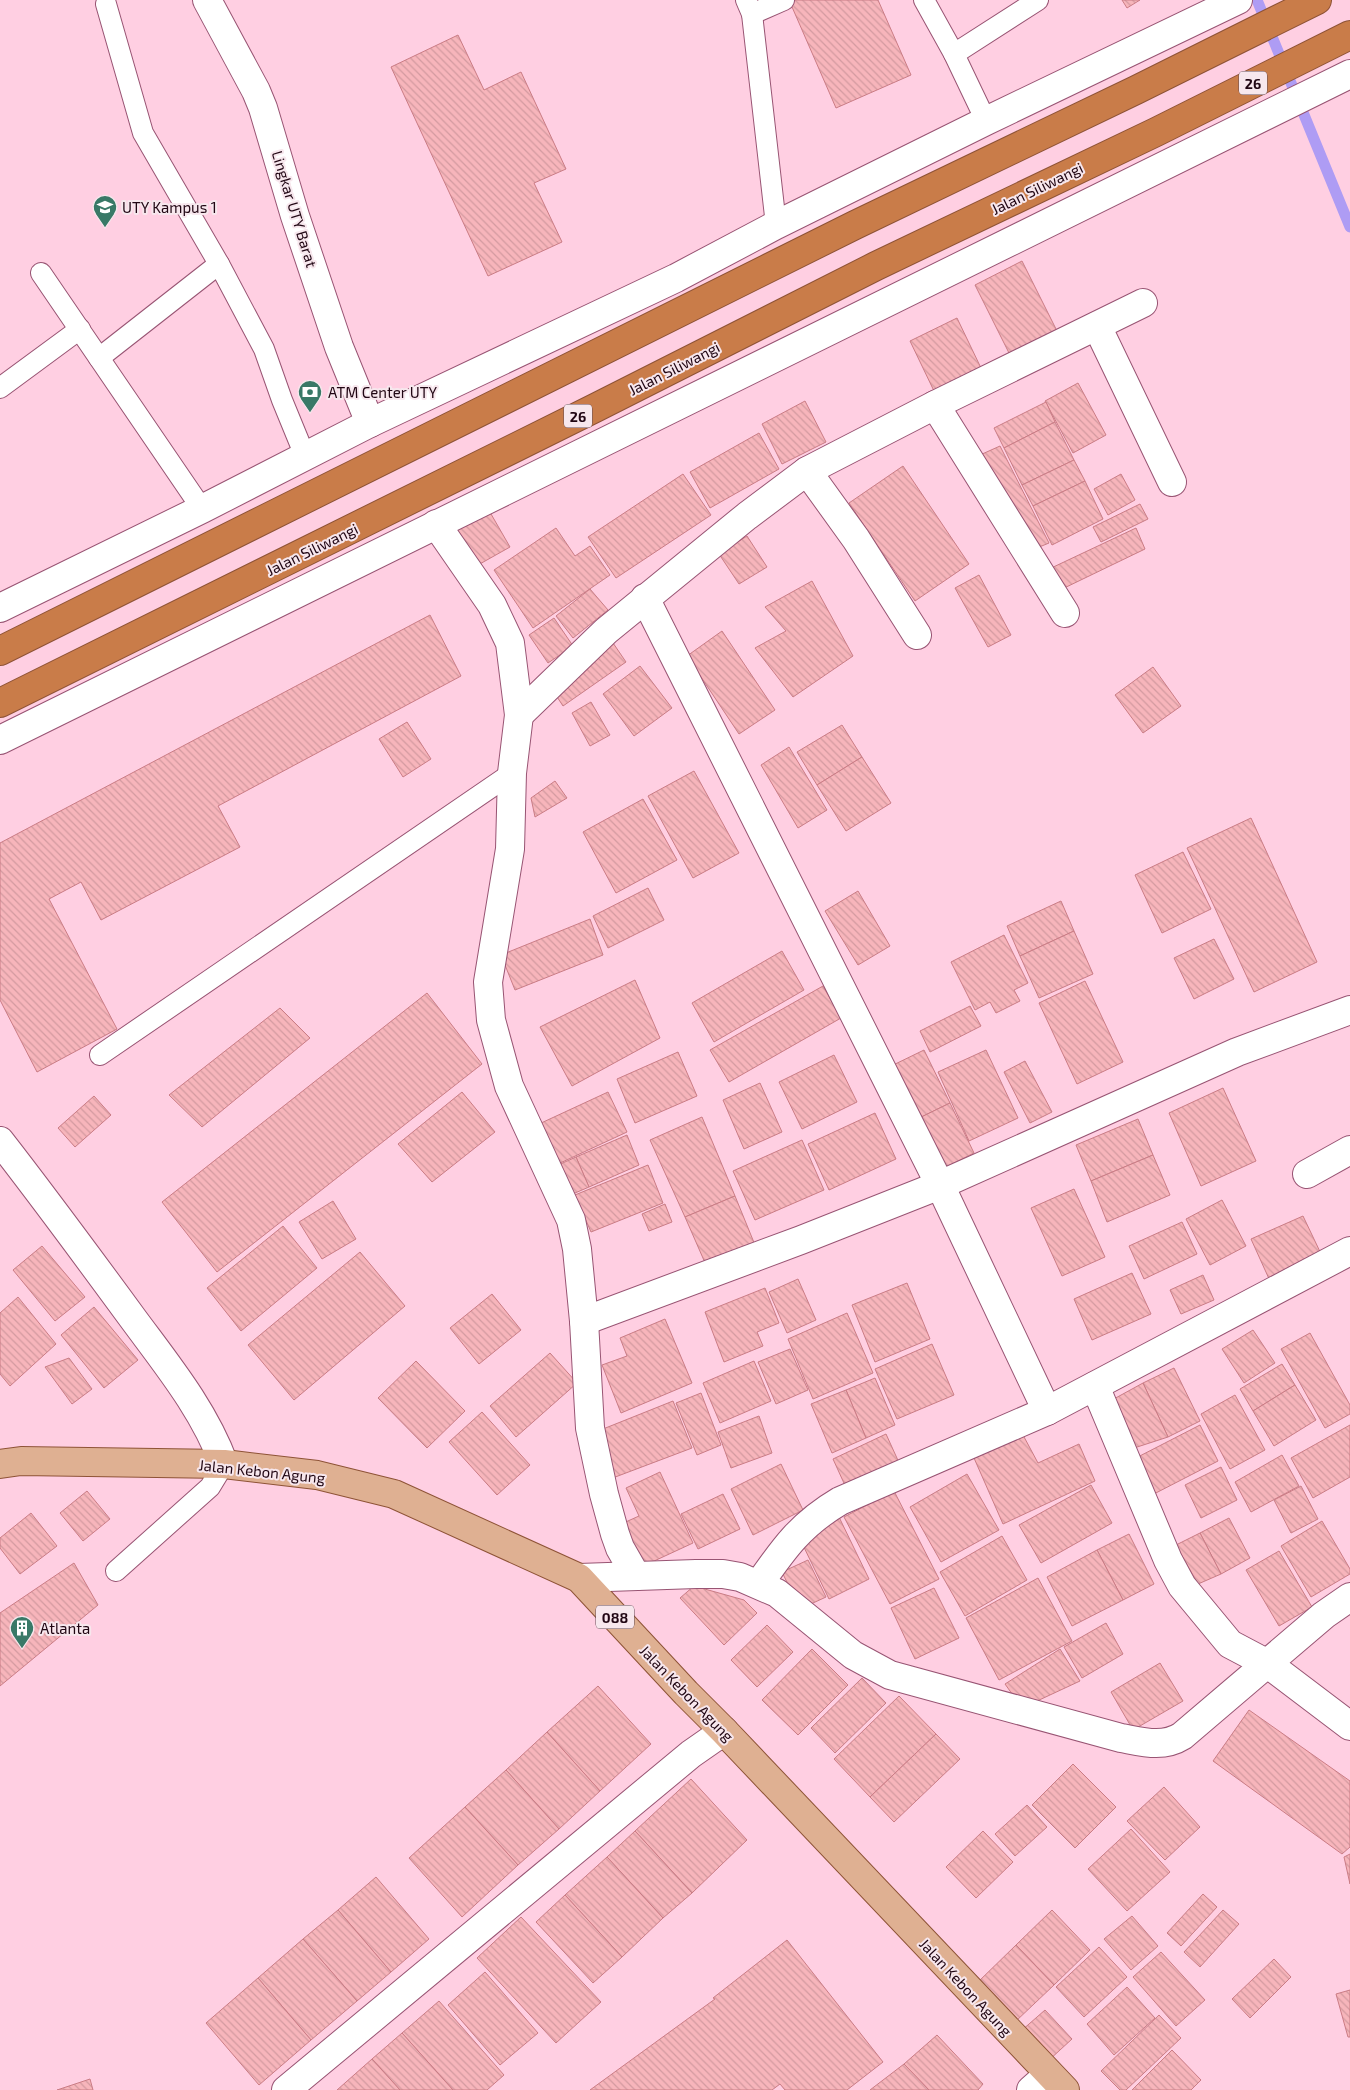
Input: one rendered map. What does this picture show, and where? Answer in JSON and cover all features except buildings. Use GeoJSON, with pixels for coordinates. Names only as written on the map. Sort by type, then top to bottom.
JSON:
{"type":"FeatureCollection","features":[{"type":"Feature","properties":{"kind":"highway"},"geometry":{"type":"LineString","coordinates":[[0,651],[846,229],[1136,90],[1317,0]]}},
{"type":"Feature","properties":{"kind":"highway","name":"Jalan Siliwangi"},"geometry":{"type":"LineString","coordinates":[[0,703],[595,408],[876,266],[1156,132],[1350,35]]}},
{"type":"Feature","properties":{"kind":"main road","name":"Jalan Kebon Agung"},"geometry":{"type":"LineString","coordinates":[[0,1464],[21,1460],[224,1464],[317,1475],[394,1494],[579,1578],[724,1731],[1048,2085]]}},
{"type":"Feature","properties":{"kind":"street","name":"Lingkar UTY Barat"},"geometry":{"type":"LineString","coordinates":[[207,0],[256,90],[263,108],[295,216],[339,347],[370,423]]}},
{"type":"Feature","properties":{"kind":"street"},"geometry":{"type":"LineString","coordinates":[[0,608],[202,509],[370,423],[676,278],[776,225],[986,121],[1238,0]]}},
{"type":"Feature","properties":{"kind":"street"},"geometry":{"type":"LineString","coordinates":[[0,740],[1350,74]]}},
{"type":"Feature","properties":{"kind":"street"},"geometry":{"type":"LineString","coordinates":[[519,715],[606,631],[645,598],[807,472],[935,405],[1143,303]]}},
{"type":"Feature","properties":{"kind":"street"},"geometry":{"type":"LineString","coordinates":[[1097,326],[1172,482]]}},
{"type":"Feature","properties":{"kind":"street"},"geometry":{"type":"LineString","coordinates":[[935,405],[1065,613]]}},
{"type":"Feature","properties":{"kind":"street"},"geometry":{"type":"LineString","coordinates":[[807,472],[856,539],[917,635]]}},
{"type":"Feature","properties":{"kind":"street"},"geometry":{"type":"LineString","coordinates":[[436,524],[492,605],[510,643],[519,715],[512,773],[510,849],[488,982],[491,1020],[509,1086],[571,1220],[577,1249],[584,1321],[590,1428],[620,1548],[636,1576]]}},
{"type":"Feature","properties":{"kind":"street"},"geometry":{"type":"LineString","coordinates":[[645,598],[940,1185],[1047,1411]]}},
{"type":"Feature","properties":{"kind":"street"},"geometry":{"type":"LineString","coordinates":[[584,1321],[801,1240],[940,1185],[1237,1052],[1350,1010]]}},
{"type":"Feature","properties":{"kind":"street"},"geometry":{"type":"LineString","coordinates":[[0,1141],[65,1225],[194,1402],[217,1446],[224,1464]]}},
{"type":"Feature","properties":{"kind":"street"},"geometry":{"type":"LineString","coordinates":[[1308,1174],[1350,1150]]}},
{"type":"Feature","properties":{"kind":"street"},"geometry":{"type":"LineString","coordinates":[[759,1584],[782,1550],[800,1530],[818,1514],[840,1501],[1047,1411],[1350,1250]]}},
{"type":"Feature","properties":{"kind":"street"},"geometry":{"type":"LineString","coordinates":[[1095,1386],[1168,1560],[1182,1586],[1230,1644],[1268,1664],[1350,1726]]}},
{"type":"Feature","properties":{"kind":"street"},"geometry":{"type":"LineString","coordinates":[[579,1578],[723,1574],[759,1584],[776,1593],[852,1655],[890,1675],[1121,1738],[1158,1744],[1174,1741],[1182,1736],[1324,1615],[1350,1597]]}},
{"type":"Feature","properties":{"kind":"street"},"geometry":{"type":"LineString","coordinates":[[286,2090],[684,1760],[724,1731]]}},
{"type":"Feature","properties":{"kind":"lane"},"geometry":{"type":"LineString","coordinates":[[776,225],[749,7],[784,0]]}},
{"type":"Feature","properties":{"kind":"lane"},"geometry":{"type":"LineString","coordinates":[[924,0],[954,54],[986,121]]}},
{"type":"Feature","properties":{"kind":"lane"},"geometry":{"type":"LineString","coordinates":[[954,54],[1038,0]]}},
{"type":"Feature","properties":{"kind":"lane"},"geometry":{"type":"LineString","coordinates":[[106,4],[143,132],[219,264],[264,349],[305,456]]}},
{"type":"Feature","properties":{"kind":"lane"},"geometry":{"type":"LineString","coordinates":[[99,358],[219,264]]}},
{"type":"Feature","properties":{"kind":"lane"},"geometry":{"type":"LineString","coordinates":[[41,273],[202,509]]}},
{"type":"Feature","properties":{"kind":"lane"},"geometry":{"type":"LineString","coordinates":[[0,388],[80,329]]}},
{"type":"Feature","properties":{"kind":"lane"},"geometry":{"type":"LineString","coordinates":[[100,1056],[512,773]]}},
{"type":"Feature","properties":{"kind":"lane"},"geometry":{"type":"LineString","coordinates":[[116,1571],[210,1487],[224,1464]]}},
{"type":"Feature","properties":{"kind":"waterway"},"geometry":{"type":"LineString","coordinates":[[1257,0],[1350,227]]}},
{"type":"Feature","properties":{"kind":"place","name":"UTY Kampus 1"},"geometry":{"type":"Point","coordinates":[105,228]}},
{"type":"Feature","properties":{"kind":"place","name":"ATM Center UTY"},"geometry":{"type":"Point","coordinates":[310,413]}},
{"type":"Feature","properties":{"kind":"place","name":"Atlanta"},"geometry":{"type":"Point","coordinates":[22,1649]}}]}
